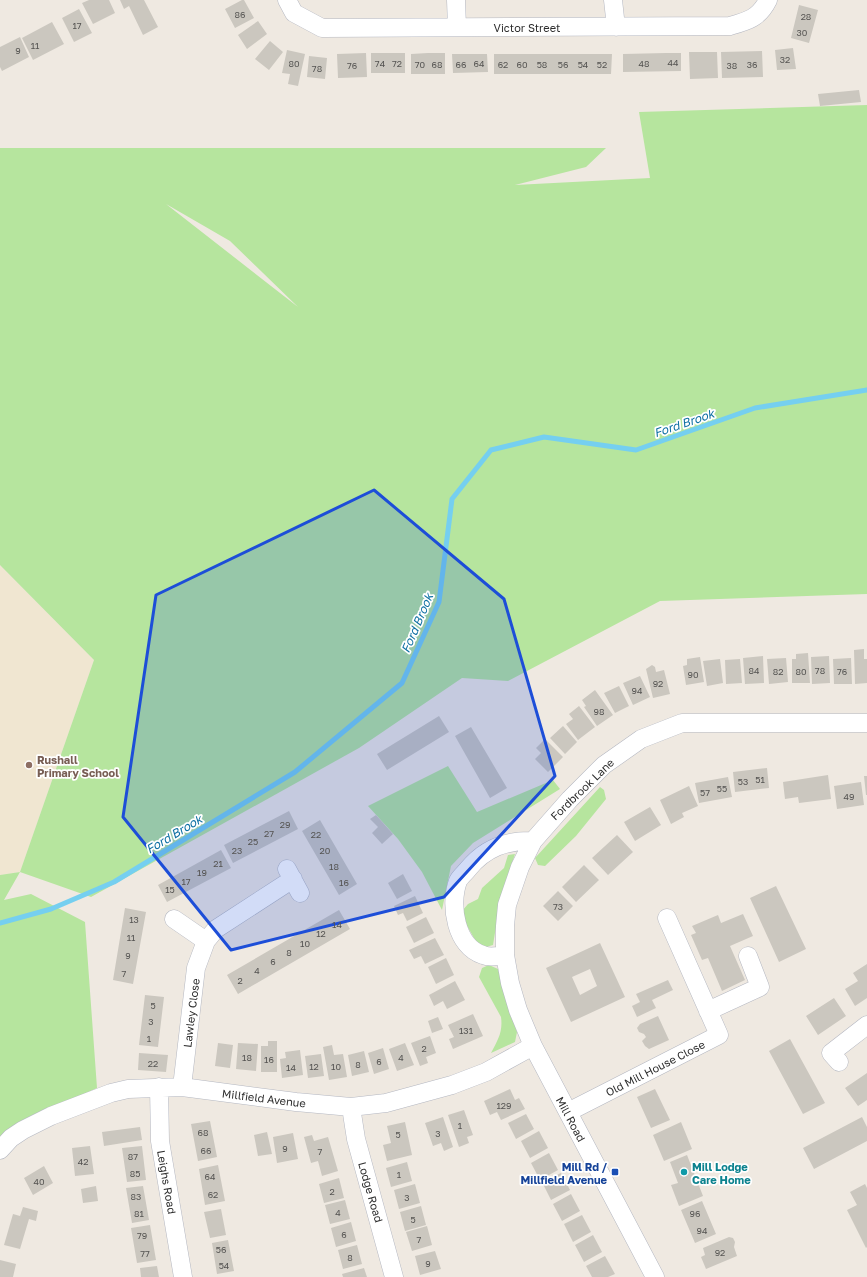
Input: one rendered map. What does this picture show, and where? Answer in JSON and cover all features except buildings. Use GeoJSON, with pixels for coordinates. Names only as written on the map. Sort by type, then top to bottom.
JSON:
{"type":"FeatureCollection","features":[{"type":"Feature","properties":{"kind":"street","name":"Victor Street"},"geometry":{"type":"LineString","coordinates":[[287,0],[294,13],[322,28],[730,26],[750,20],[764,8],[768,0]]}},
{"type":"Feature","properties":{"kind":"street"},"geometry":{"type":"LineString","coordinates":[[456,0],[457,27]]}},
{"type":"Feature","properties":{"kind":"street"},"geometry":{"type":"LineString","coordinates":[[613,0],[616,27]]}},
{"type":"Feature","properties":{"kind":"street","name":"Fordbrook Lane"},"geometry":{"type":"LineString","coordinates":[[505,926],[507,905],[518,873],[533,841],[570,799],[604,765],[641,739],[682,723],[867,723]]}},
{"type":"Feature","properties":{"kind":"street"},"geometry":{"type":"LineString","coordinates":[[504,955],[491,957],[482,955],[470,949],[462,937],[455,918],[455,898],[459,880],[477,858],[493,849],[505,843],[533,841]]}},
{"type":"Feature","properties":{"kind":"street","name":"Lawley Close"},"geometry":{"type":"LineString","coordinates":[[182,1087],[196,968],[206,941],[216,929],[293,880]]}},
{"type":"Feature","properties":{"kind":"street","name":"Old Mill House Close"},"geometry":{"type":"LineString","coordinates":[[568,1112],[719,1035],[667,918]]}},
{"type":"Feature","properties":{"kind":"street"},"geometry":{"type":"LineString","coordinates":[[174,919],[206,941]]}},
{"type":"Feature","properties":{"kind":"street","name":"Mill Road"},"geometry":{"type":"LineString","coordinates":[[505,926],[504,955],[510,982],[518,1010],[533,1046],[655,1277]]}},
{"type":"Feature","properties":{"kind":"street"},"geometry":{"type":"LineString","coordinates":[[708,1011],[760,987],[748,956]]}},
{"type":"Feature","properties":{"kind":"street"},"geometry":{"type":"LineString","coordinates":[[839,1062],[831,1053],[867,1025]]}},
{"type":"Feature","properties":{"kind":"street","name":"Millfield Avenue"},"geometry":{"type":"LineString","coordinates":[[0,1150],[11,1138],[23,1130],[51,1116],[110,1093],[128,1089],[182,1087],[296,1102],[351,1107],[386,1104],[452,1085],[486,1072],[533,1046]]}},
{"type":"Feature","properties":{"kind":"street","name":"Leighs Road"},"geometry":{"type":"LineString","coordinates":[[159,1087],[160,1141],[183,1277]]}},
{"type":"Feature","properties":{"kind":"street","name":"Lodge Road"},"geometry":{"type":"LineString","coordinates":[[351,1107],[356,1139],[394,1277]]}},
{"type":"Feature","properties":{"kind":"highlighted area"},"geometry":{"type":"Polygon","coordinates":[[[374,490],[504,599],[555,776],[444,897],[231,950],[123,817],[156,595],[374,490]]]}},
{"type":"Feature","properties":{"kind":"shaded area","name":"Rushall Primary School"},"geometry":{"type":"Polygon","coordinates":[[[0,565],[94,660],[20,872],[0,875],[0,565]]]}},
{"type":"Feature","properties":{"kind":"green space"},"geometry":{"type":"Polygon","coordinates":[[[867,105],[867,594],[660,601],[508,681],[462,678],[359,748],[91,897],[20,872],[94,660],[0,565],[0,148],[606,148],[586,167],[515,185],[650,178],[639,112],[867,105]],[[166,204],[298,307],[230,241],[166,204]]]}},
{"type":"Feature","properties":{"kind":"green space"},"geometry":{"type":"Polygon","coordinates":[[[448,766],[477,812],[553,780],[560,789],[473,843],[451,866],[442,910],[422,872],[398,839],[368,806],[448,766]]]}},
{"type":"Feature","properties":{"kind":"green space"},"geometry":{"type":"Polygon","coordinates":[[[600,787],[604,790],[606,799],[576,836],[545,866],[538,865],[535,858],[600,787]]]}},
{"type":"Feature","properties":{"kind":"green space"},"geometry":{"type":"Polygon","coordinates":[[[515,854],[501,896],[493,945],[486,947],[478,945],[466,924],[462,911],[468,904],[478,899],[482,888],[504,868],[508,855],[515,854]]]}},
{"type":"Feature","properties":{"kind":"green space"},"geometry":{"type":"Polygon","coordinates":[[[20,872],[4,900],[31,894],[85,922],[97,1088],[12,1128],[0,1139],[0,875],[20,872]]]}},
{"type":"Feature","properties":{"kind":"green space"},"geometry":{"type":"Polygon","coordinates":[[[489,965],[498,969],[517,1032],[515,1042],[491,1053],[499,1036],[501,1017],[479,977],[482,968],[489,965]]]}},
{"type":"Feature","properties":{"kind":"waterway","name":"Ford Brook"},"geometry":{"type":"LineString","coordinates":[[0,923],[51,909],[114,882],[295,772],[402,683],[439,602],[452,499],[491,450],[544,437],[636,450],[755,408],[867,390]]}},
{"type":"Feature","properties":{"kind":"place","name":"Rushall Primary School"},"geometry":{"type":"Point","coordinates":[29,765]}},
{"type":"Feature","properties":{"kind":"place","name":"Mill Rd / Millfield Avenue"},"geometry":{"type":"Point","coordinates":[615,1172]}},
{"type":"Feature","properties":{"kind":"place","name":"Mill Lodge Care Home"},"geometry":{"type":"Point","coordinates":[684,1172]}}]}
